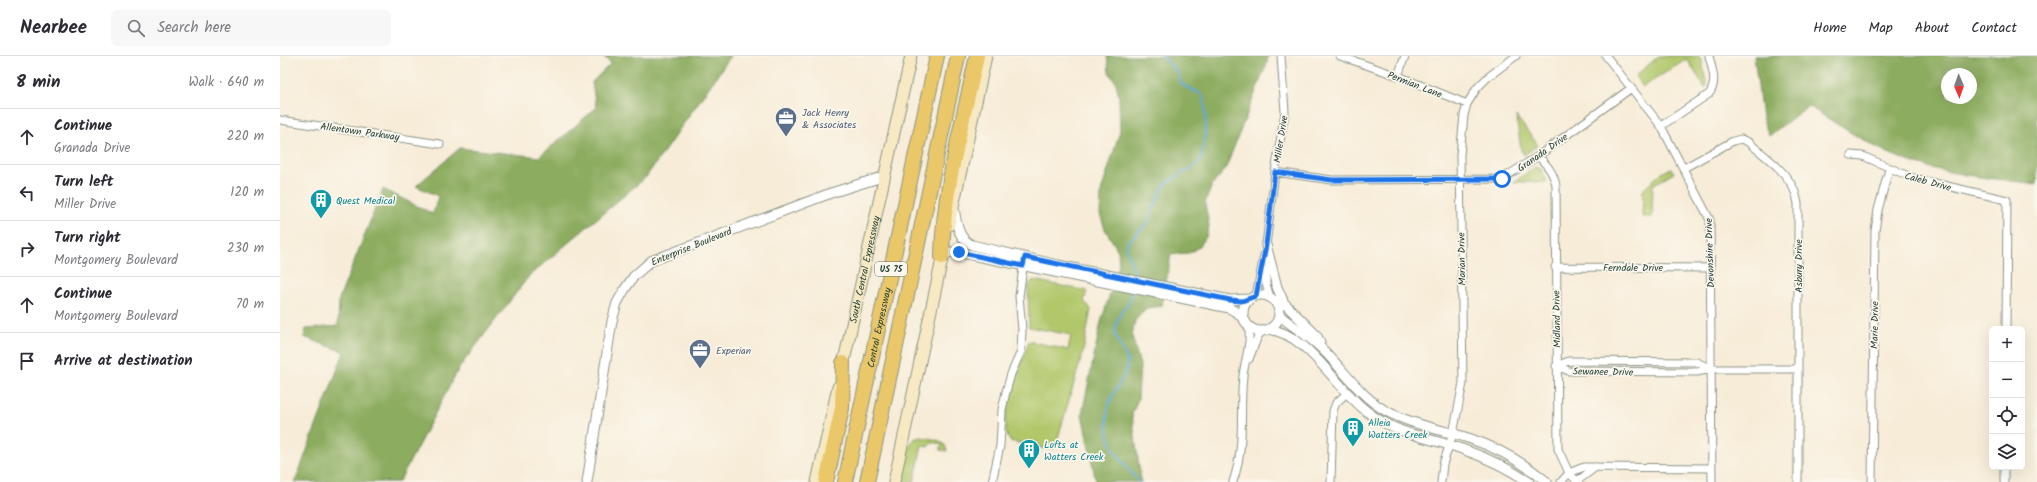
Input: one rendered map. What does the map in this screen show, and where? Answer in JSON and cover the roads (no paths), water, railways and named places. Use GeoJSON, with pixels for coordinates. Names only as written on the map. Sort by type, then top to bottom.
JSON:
{"type":"FeatureCollection","features":[{"type":"Feature","properties":{"kind":"highway","name":"Central Expressway"},"geometry":{"type":"LineString","coordinates":[[845,482],[937,56]]}},
{"type":"Feature","properties":{"kind":"highway","name":"Central Expressway"},"geometry":{"type":"LineString","coordinates":[[867,482],[958,56]]}},
{"type":"Feature","properties":{"kind":"highway"},"geometry":{"type":"LineString","coordinates":[[942,257],[942,232],[947,199],[977,56]]}},
{"type":"Feature","properties":{"kind":"highway"},"geometry":{"type":"LineString","coordinates":[[826,482],[842,408],[843,363]]}},
{"type":"Feature","properties":{"kind":"main road","name":"South Central Expressway"},"geometry":{"type":"LineString","coordinates":[[817,482],[911,56]]}},
{"type":"Feature","properties":{"kind":"main road"},"geometry":{"type":"LineString","coordinates":[[894,482],[986,56]]}},
{"type":"Feature","properties":{"kind":"street","name":"Miller Drive"},"geometry":{"type":"LineString","coordinates":[[1270,297],[1266,284],[1266,245],[1275,172],[1285,112],[1282,56]]}},
{"type":"Feature","properties":{"kind":"street","name":"Permian Lane"},"geometry":{"type":"LineString","coordinates":[[1340,56],[1398,76],[1467,104]]}},
{"type":"Feature","properties":{"kind":"street"},"geometry":{"type":"LineString","coordinates":[[1398,76],[1406,56]]}},
{"type":"Feature","properties":{"kind":"street","name":"Marian Drive"},"geometry":{"type":"LineString","coordinates":[[1441,482],[1443,464],[1453,434],[1462,384],[1460,155],[1464,115],[1467,104],[1488,77],[1516,56]]}},
{"type":"Feature","properties":{"kind":"street","name":"Devonshire Drive"},"geometry":{"type":"LineString","coordinates":[[1606,56],[1630,89],[1661,126],[1710,220],[1712,482]]}},
{"type":"Feature","properties":{"kind":"street"},"geometry":{"type":"LineString","coordinates":[[1661,126],[1712,91],[1714,83],[1709,56]]}},
{"type":"Feature","properties":{"kind":"street","name":"Granada Drive"},"geometry":{"type":"LineString","coordinates":[[1275,172],[1332,180],[1502,179],[1538,156],[1630,89]]}},
{"type":"Feature","properties":{"kind":"street","name":"Allentown Parkway"},"geometry":{"type":"LineString","coordinates":[[280,120],[440,144]]}},
{"type":"Feature","properties":{"kind":"street","name":"Asbury Drive"},"geometry":{"type":"LineString","coordinates":[[1684,168],[1733,141],[1742,139],[1748,142],[1792,183],[1798,204],[1798,482]]}},
{"type":"Feature","properties":{"kind":"street","name":"Caleb Drive"},"geometry":{"type":"LineString","coordinates":[[1851,155],[1863,156],[1889,169],[1930,183],[2007,200],[2006,326]]}},
{"type":"Feature","properties":{"kind":"street","name":"Midland Drive"},"geometry":{"type":"LineString","coordinates":[[1538,156],[1549,167],[1556,186],[1555,267],[1558,449],[1569,473],[1577,482]]}},
{"type":"Feature","properties":{"kind":"street","name":"Marie Drive"},"geometry":{"type":"LineString","coordinates":[[1872,482],[1875,231],[1878,210],[1889,169]]}},
{"type":"Feature","properties":{"kind":"street","name":"Enterprise Boulevard"},"geometry":{"type":"LineString","coordinates":[[587,482],[612,321],[617,303],[639,270],[651,261],[692,244],[855,185],[885,176]]}},
{"type":"Feature","properties":{"kind":"street"},"geometry":{"type":"LineString","coordinates":[[954,207],[958,228],[965,241],[1024,261]]}},
{"type":"Feature","properties":{"kind":"street"},"geometry":{"type":"LineString","coordinates":[[1266,245],[1277,287],[1282,298],[1288,308],[1316,335],[1326,353]]}},
{"type":"Feature","properties":{"kind":"street","name":"Miller Drive"},"geometry":{"type":"LineString","coordinates":[[1252,298],[1266,245]]}},
{"type":"Feature","properties":{"kind":"street"},"geometry":{"type":"LineString","coordinates":[[942,257],[950,252],[959,252],[1024,261],[1164,291],[1229,308],[1238,313],[1256,330],[1285,333],[1308,350],[1347,393],[1368,413],[1382,422],[1399,430],[1449,445],[1501,465],[1530,482]]}},
{"type":"Feature","properties":{"kind":"street"},"geometry":{"type":"LineString","coordinates":[[992,482],[1000,446],[1002,410],[1006,392],[1021,351],[1022,330],[1019,296],[1024,261]]}},
{"type":"Feature","properties":{"kind":"street","name":"Ferndale Drive"},"geometry":{"type":"LineString","coordinates":[[1555,267],[1711,268]]}},
{"type":"Feature","properties":{"kind":"street"},"geometry":{"type":"LineString","coordinates":[[1164,291],[1230,300],[1270,297],[1277,305],[1279,315],[1274,325],[1258,336],[1243,374]]}},
{"type":"Feature","properties":{"kind":"street"},"geometry":{"type":"LineString","coordinates":[[1233,482],[1241,455],[1243,374],[1250,338],[1243,312],[1252,298]]}},
{"type":"Feature","properties":{"kind":"street"},"geometry":{"type":"LineString","coordinates":[[1279,315],[1302,331],[1326,353],[1351,382],[1375,404],[1389,413],[1413,423],[1472,439],[1505,454],[1535,472],[1548,482]]}},
{"type":"Feature","properties":{"kind":"street","name":"Sewanee Drive"},"geometry":{"type":"LineString","coordinates":[[1556,366],[1569,361],[1697,362],[1711,369]]}},
{"type":"Feature","properties":{"kind":"street","name":"Sewanee Drive"},"geometry":{"type":"LineString","coordinates":[[1556,366],[1569,371],[1697,372],[1711,369],[1797,369]]}},
{"type":"Feature","properties":{"kind":"street"},"geometry":{"type":"LineString","coordinates":[[1331,482],[1333,411],[1336,403],[1347,393]]}},
{"type":"Feature","properties":{"kind":"street"},"geometry":{"type":"LineString","coordinates":[[1561,482],[1569,473],[1584,467],[1712,468]]}},
{"type":"Feature","properties":{"kind":"street"},"geometry":{"type":"LineString","coordinates":[[1577,482],[1596,467]]}},
{"type":"Feature","properties":{"kind":"street"},"geometry":{"type":"LineString","coordinates":[[2004,470],[2004,482]]}},
{"type":"Feature","properties":{"kind":"waterway"},"geometry":{"type":"LineString","coordinates":[[1135,278],[1135,273],[1126,247],[1127,243],[1147,223],[1164,185],[1185,171],[1190,170],[1200,161],[1204,145],[1206,122],[1204,98],[1201,94],[1181,84],[1178,73],[1162,56]]}},
{"type":"Feature","properties":{"kind":"waterway"},"geometry":{"type":"LineString","coordinates":[[1133,292],[1116,324],[1115,335],[1126,357],[1127,367],[1123,378],[1110,400],[1107,414],[1107,428],[1113,448],[1139,482]]}},
{"type":"Feature","properties":{"kind":"place","name":"Jack Henry & Associates"},"geometry":{"type":"Point","coordinates":[786,138]}},
{"type":"Feature","properties":{"kind":"place","name":"Quest Medical"},"geometry":{"type":"Point","coordinates":[321,220]}},
{"type":"Feature","properties":{"kind":"place","name":"Experian"},"geometry":{"type":"Point","coordinates":[700,370]}},
{"type":"Feature","properties":{"kind":"place","name":"Alleia Watters Creek"},"geometry":{"type":"Point","coordinates":[1353,448]}},
{"type":"Feature","properties":{"kind":"place","name":"Lofts at Watters Creek"},"geometry":{"type":"Point","coordinates":[1029,470]}}]}
